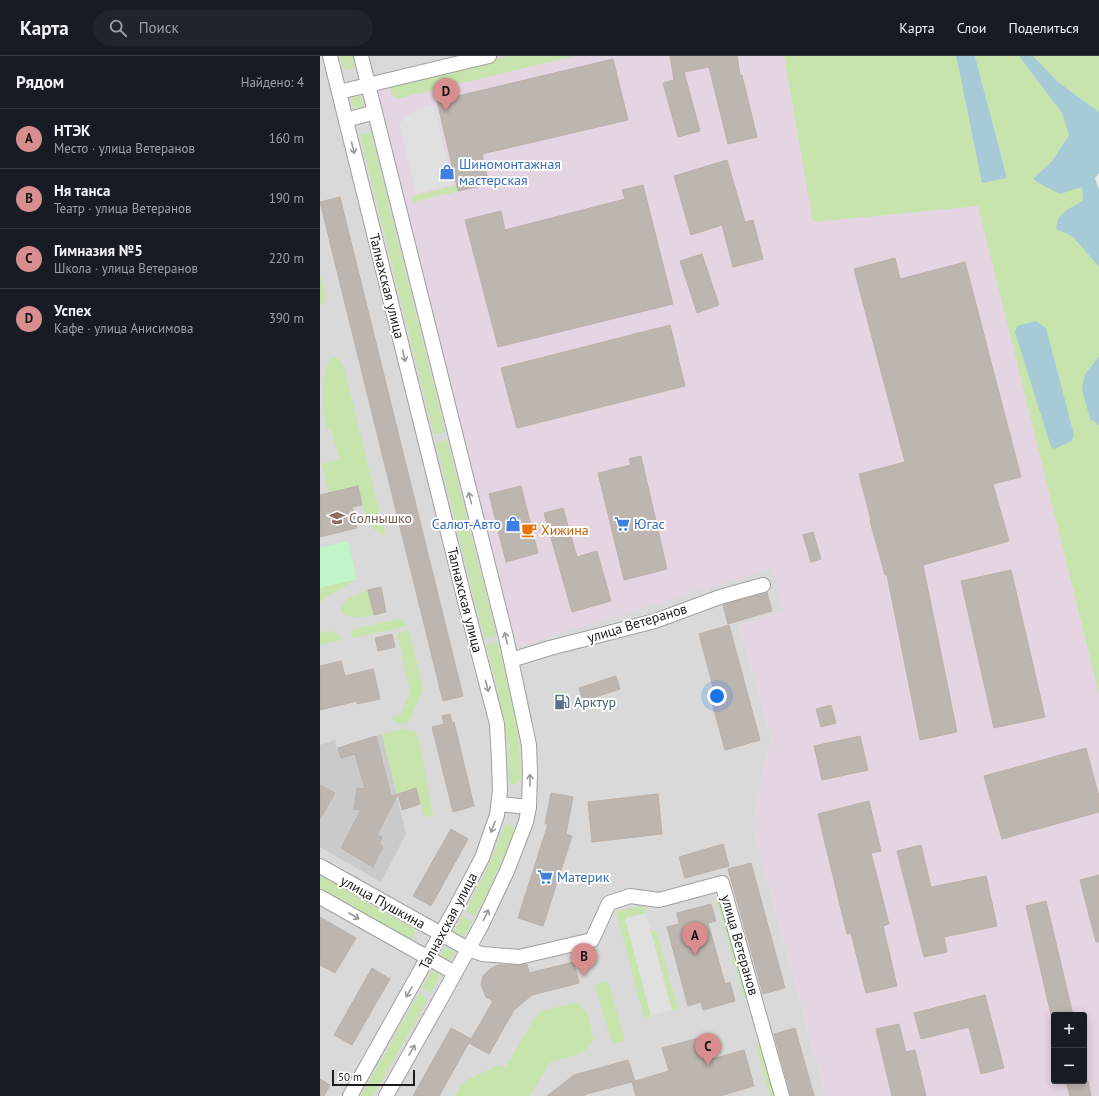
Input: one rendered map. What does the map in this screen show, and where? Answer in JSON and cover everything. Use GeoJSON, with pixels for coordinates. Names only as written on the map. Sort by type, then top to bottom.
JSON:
{"type":"FeatureCollection","features":[{"type":"Feature","properties":{"kind":"street","name":"Талнахская улица"},"geometry":{"type":"LineString","coordinates":[[330,56],[497,724],[499,761],[499,804],[497,815],[482,858],[428,958],[350,1096]]}},
{"type":"Feature","properties":{"kind":"street"},"geometry":{"type":"LineString","coordinates":[[361,56],[511,660],[529,745],[530,772],[529,807],[526,822],[508,871],[455,973],[386,1096]]}},
{"type":"Feature","properties":{"kind":"street"},"geometry":{"type":"LineString","coordinates":[[339,92],[489,56]]}},
{"type":"Feature","properties":{"kind":"street"},"geometry":{"type":"LineString","coordinates":[[346,120],[375,112]]}},
{"type":"Feature","properties":{"kind":"street","name":"улица Ветеранов"},"geometry":{"type":"LineString","coordinates":[[511,660],[550,648],[655,621],[720,597],[763,585]]}},
{"type":"Feature","properties":{"kind":"street"},"geometry":{"type":"LineString","coordinates":[[499,804],[529,807]]}},
{"type":"Feature","properties":{"kind":"street","name":"улица Пушкина"},"geometry":{"type":"LineString","coordinates":[[320,866],[468,949]]}},
{"type":"Feature","properties":{"kind":"street","name":"улица Ветеранов"},"geometry":{"type":"LineString","coordinates":[[468,949],[482,954],[519,957],[592,940],[609,903],[630,896],[659,900],[722,883],[782,1096]]}},
{"type":"Feature","properties":{"kind":"street","name":"улица Пушкина"},"geometry":{"type":"LineString","coordinates":[[320,897],[455,973]]}},
{"type":"Feature","properties":{"kind":"shaded area"},"geometry":{"type":"Polygon","coordinates":[[[320,56],[478,56],[516,647],[772,567],[784,611],[739,625],[771,736],[752,824],[826,1096],[320,1096],[320,56]]]}},
{"type":"Feature","properties":{"kind":"shaded area"},"geometry":{"type":"Polygon","coordinates":[[[478,56],[795,56],[987,171],[1099,614],[1099,1096],[826,1096],[752,824],[771,736],[739,625],[784,611],[772,568],[516,647],[440,363],[370,82],[478,56]]]}},
{"type":"Feature","properties":{"kind":"shaded area"},"geometry":{"type":"Polygon","coordinates":[[[434,105],[453,184],[416,193],[399,125],[405,116],[419,109],[434,105]]]}},
{"type":"Feature","properties":{"kind":"shaded area"},"geometry":{"type":"Polygon","coordinates":[[[382,734],[406,834],[381,882],[320,847],[320,745],[335,740],[337,748],[382,734]]]}},
{"type":"Feature","properties":{"kind":"shaded area"},"geometry":{"type":"Polygon","coordinates":[[[646,913],[672,1010],[651,1016],[625,918],[646,913]]]}},
{"type":"Feature","properties":{"kind":"green space"},"geometry":{"type":"Polygon","coordinates":[[[340,56],[352,56],[354,65],[351,69],[347,70],[343,67],[340,56]]]}},
{"type":"Feature","properties":{"kind":"green space"},"geometry":{"type":"Polygon","coordinates":[[[509,56],[575,56],[400,98],[395,97],[391,93],[392,87],[397,83],[509,56]]]}},
{"type":"Feature","properties":{"kind":"green space"},"geometry":{"type":"Polygon","coordinates":[[[784,56],[956,56],[982,183],[1007,178],[975,56],[1019,56],[1063,113],[1069,135],[1051,162],[1034,179],[1082,187],[1084,201],[1068,209],[1072,236],[1099,267],[1099,356],[1085,374],[1090,419],[1099,425],[1099,694],[978,206],[813,222],[784,56]]]}},
{"type":"Feature","properties":{"kind":"green space"},"geometry":{"type":"Polygon","coordinates":[[[1033,56],[1099,56],[1099,112],[1058,82],[1033,56]]]}},
{"type":"Feature","properties":{"kind":"green space"},"geometry":{"type":"Polygon","coordinates":[[[360,93],[364,105],[362,109],[357,110],[353,107],[350,97],[351,94],[360,93]]]}},
{"type":"Feature","properties":{"kind":"green space"},"geometry":{"type":"Polygon","coordinates":[[[371,132],[445,432],[434,434],[360,135],[371,132]]]}},
{"type":"Feature","properties":{"kind":"green space"},"geometry":{"type":"Polygon","coordinates":[[[457,185],[458,191],[413,202],[412,196],[457,185]]]}},
{"type":"Feature","properties":{"kind":"green space"},"geometry":{"type":"Polygon","coordinates":[[[320,274],[325,295],[322,305],[320,305],[320,274]]]}},
{"type":"Feature","properties":{"kind":"green space"},"geometry":{"type":"Polygon","coordinates":[[[332,357],[340,360],[344,368],[385,534],[382,535],[368,525],[358,486],[329,493],[322,464],[339,459],[331,429],[327,430],[323,402],[325,371],[332,357]]]}},
{"type":"Feature","properties":{"kind":"green space"},"geometry":{"type":"Polygon","coordinates":[[[447,440],[496,635],[484,638],[436,443],[447,440]]]}},
{"type":"Feature","properties":{"kind":"green space"},"geometry":{"type":"Polygon","coordinates":[[[348,541],[357,579],[320,588],[320,548],[348,541]]]}},
{"type":"Feature","properties":{"kind":"green space"},"geometry":{"type":"Polygon","coordinates":[[[357,579],[322,600],[320,603],[320,588],[357,579]]]}},
{"type":"Feature","properties":{"kind":"green space"},"geometry":{"type":"Polygon","coordinates":[[[368,590],[374,615],[353,617],[345,615],[341,612],[344,603],[347,600],[368,590]]]}},
{"type":"Feature","properties":{"kind":"green space"},"geometry":{"type":"Polygon","coordinates":[[[398,619],[404,621],[408,626],[352,638],[351,633],[354,629],[398,619]]]}},
{"type":"Feature","properties":{"kind":"green space"},"geometry":{"type":"Polygon","coordinates":[[[409,630],[423,689],[408,723],[402,724],[394,722],[392,717],[400,715],[410,692],[397,633],[409,630]]]}},
{"type":"Feature","properties":{"kind":"green space"},"geometry":{"type":"Polygon","coordinates":[[[332,631],[340,635],[341,640],[320,645],[320,633],[332,631]]]}},
{"type":"Feature","properties":{"kind":"green space"},"geometry":{"type":"Polygon","coordinates":[[[497,642],[517,727],[521,779],[516,784],[511,784],[509,780],[508,744],[497,686],[486,645],[497,642]]]}},
{"type":"Feature","properties":{"kind":"green space"},"geometry":{"type":"Polygon","coordinates":[[[556,692],[563,692],[567,706],[561,709],[556,692]]]}},
{"type":"Feature","properties":{"kind":"green space"},"geometry":{"type":"Polygon","coordinates":[[[402,729],[414,731],[418,736],[433,815],[429,817],[424,816],[416,789],[397,794],[382,734],[402,729]]]}},
{"type":"Feature","properties":{"kind":"green space"},"geometry":{"type":"Polygon","coordinates":[[[508,824],[514,827],[514,833],[487,894],[475,916],[466,911],[492,858],[504,826],[508,824]]]}},
{"type":"Feature","properties":{"kind":"green space"},"geometry":{"type":"Polygon","coordinates":[[[320,876],[416,930],[411,940],[320,888],[320,876]]]}},
{"type":"Feature","properties":{"kind":"green space"},"geometry":{"type":"Polygon","coordinates":[[[723,901],[749,997],[744,998],[717,902],[723,901]]]}},
{"type":"Feature","properties":{"kind":"green space"},"geometry":{"type":"Polygon","coordinates":[[[644,905],[646,913],[625,919],[651,1016],[644,1018],[616,912],[644,905]]]}},
{"type":"Feature","properties":{"kind":"green space"},"geometry":{"type":"Polygon","coordinates":[[[463,916],[472,922],[462,939],[453,933],[463,916]]]}},
{"type":"Feature","properties":{"kind":"green space"},"geometry":{"type":"Polygon","coordinates":[[[656,930],[678,1009],[672,1010],[651,931],[656,930]]]}},
{"type":"Feature","properties":{"kind":"green space"},"geometry":{"type":"Polygon","coordinates":[[[445,947],[455,952],[450,961],[440,956],[445,947]]]}},
{"type":"Feature","properties":{"kind":"green space"},"geometry":{"type":"Polygon","coordinates":[[[432,971],[438,972],[440,975],[431,993],[422,988],[432,971]]]}},
{"type":"Feature","properties":{"kind":"green space"},"geometry":{"type":"Polygon","coordinates":[[[608,981],[625,1041],[612,1044],[595,985],[608,981]]]}},
{"type":"Feature","properties":{"kind":"green space"},"geometry":{"type":"Polygon","coordinates":[[[419,993],[428,999],[373,1096],[361,1096],[419,993]]]}},
{"type":"Feature","properties":{"kind":"green space"},"geometry":{"type":"Polygon","coordinates":[[[574,1003],[583,1008],[586,1012],[590,1022],[593,1038],[591,1044],[587,1049],[576,1055],[550,1062],[530,1096],[455,1096],[467,1080],[498,1065],[505,1068],[535,1017],[542,1011],[574,1003]]]}},
{"type":"Feature","properties":{"kind":"green space"},"geometry":{"type":"Polygon","coordinates":[[[761,1044],[776,1096],[770,1096],[756,1046],[761,1044]]]}},
{"type":"Feature","properties":{"kind":"water"},"geometry":{"type":"Polygon","coordinates":[[[956,56],[975,56],[1007,178],[982,183],[956,56]]]}},
{"type":"Feature","properties":{"kind":"water"},"geometry":{"type":"Polygon","coordinates":[[[1019,56],[1033,56],[1058,82],[1099,112],[1099,173],[1095,178],[1099,190],[1099,267],[1072,236],[1056,229],[1058,218],[1068,209],[1083,201],[1082,187],[1060,194],[1033,179],[1051,162],[1069,135],[1062,113],[1019,56]]]}},
{"type":"Feature","properties":{"kind":"water"},"geometry":{"type":"Polygon","coordinates":[[[1036,321],[1046,328],[1074,435],[1072,441],[1054,449],[1051,447],[1015,332],[1017,326],[1036,321]]]}},
{"type":"Feature","properties":{"kind":"water"},"geometry":{"type":"Polygon","coordinates":[[[1099,356],[1099,425],[1090,419],[1082,389],[1085,374],[1099,356]]]}},
{"type":"Feature","properties":{"kind":"building"},"geometry":{"type":"Polygon","coordinates":[[[670,56],[737,56],[740,75],[742,75],[757,137],[728,144],[709,67],[684,72],[700,131],[678,137],[663,83],[674,80],[670,56]]]}},
{"type":"Feature","properties":{"kind":"building"},"geometry":{"type":"Polygon","coordinates":[[[613,59],[628,120],[482,154],[489,184],[458,191],[437,101],[613,59]]]}},
{"type":"Feature","properties":{"kind":"building"},"geometry":{"type":"Polygon","coordinates":[[[727,160],[745,222],[753,220],[763,259],[733,267],[722,225],[691,235],[674,176],[727,160]]]}},
{"type":"Feature","properties":{"kind":"building"},"geometry":{"type":"Polygon","coordinates":[[[643,185],[673,304],[498,347],[465,220],[501,211],[505,230],[625,199],[622,190],[643,185]]]}},
{"type":"Feature","properties":{"kind":"building"},"geometry":{"type":"Polygon","coordinates":[[[340,197],[463,696],[443,701],[320,202],[340,197]]]}},
{"type":"Feature","properties":{"kind":"building"},"geometry":{"type":"Polygon","coordinates":[[[702,254],[719,305],[697,313],[680,261],[702,254]]]}},
{"type":"Feature","properties":{"kind":"building"},"geometry":{"type":"Polygon","coordinates":[[[895,258],[900,279],[965,262],[1021,477],[993,484],[1009,541],[923,565],[957,732],[920,740],[887,575],[885,575],[870,521],[871,520],[859,474],[905,462],[854,269],[895,258]]]}},
{"type":"Feature","properties":{"kind":"building"},"geometry":{"type":"Polygon","coordinates":[[[670,325],[685,386],[517,428],[501,368],[670,325]]]}},
{"type":"Feature","properties":{"kind":"building"},"geometry":{"type":"Polygon","coordinates":[[[641,456],[667,569],[624,580],[598,473],[631,465],[629,459],[641,456]]]}},
{"type":"Feature","properties":{"kind":"building","name":"Солнышко"},"geometry":{"type":"Polygon","coordinates":[[[358,486],[362,505],[352,507],[357,528],[320,537],[320,495],[358,486]]]}},
{"type":"Feature","properties":{"kind":"building","name":"Салют-Авто"},"geometry":{"type":"Polygon","coordinates":[[[521,486],[538,553],[506,562],[489,494],[521,486]]]}},
{"type":"Feature","properties":{"kind":"building"},"geometry":{"type":"Polygon","coordinates":[[[563,508],[577,557],[597,551],[611,601],[572,612],[544,513],[563,508]]]}},
{"type":"Feature","properties":{"kind":"building"},"geometry":{"type":"Polygon","coordinates":[[[813,532],[821,559],[811,562],[803,535],[813,532]]]}},
{"type":"Feature","properties":{"kind":"building"},"geometry":{"type":"Polygon","coordinates":[[[1011,570],[1045,717],[994,728],[961,581],[1011,570]]]}},
{"type":"Feature","properties":{"kind":"building"},"geometry":{"type":"Polygon","coordinates":[[[381,587],[386,612],[374,615],[368,590],[381,587]]]}},
{"type":"Feature","properties":{"kind":"building"},"geometry":{"type":"Polygon","coordinates":[[[767,592],[772,611],[728,624],[723,605],[767,592]]]}},
{"type":"Feature","properties":{"kind":"building"},"geometry":{"type":"Polygon","coordinates":[[[729,625],[760,740],[725,750],[710,695],[715,694],[699,634],[729,625]]]}},
{"type":"Feature","properties":{"kind":"building"},"geometry":{"type":"Polygon","coordinates":[[[392,634],[395,647],[378,651],[375,638],[392,634]]]}},
{"type":"Feature","properties":{"kind":"building"},"geometry":{"type":"Polygon","coordinates":[[[341,661],[345,676],[373,669],[380,699],[357,704],[357,701],[320,710],[320,666],[341,661]]]}},
{"type":"Feature","properties":{"kind":"building"},"geometry":{"type":"Polygon","coordinates":[[[616,676],[620,689],[583,701],[579,688],[616,676]]]}},
{"type":"Feature","properties":{"kind":"building"},"geometry":{"type":"Polygon","coordinates":[[[831,705],[836,723],[821,727],[816,709],[831,705]]]}},
{"type":"Feature","properties":{"kind":"building"},"geometry":{"type":"Polygon","coordinates":[[[450,714],[452,722],[454,722],[474,806],[453,812],[432,727],[444,724],[442,716],[450,714]]]}},
{"type":"Feature","properties":{"kind":"building"},"geometry":{"type":"Polygon","coordinates":[[[376,736],[391,796],[398,794],[377,835],[382,837],[379,844],[383,846],[373,867],[341,848],[361,810],[354,809],[357,788],[365,789],[355,754],[341,758],[338,748],[376,736]]]}},
{"type":"Feature","properties":{"kind":"building"},"geometry":{"type":"Polygon","coordinates":[[[860,736],[868,770],[822,780],[814,746],[860,736]]]}},
{"type":"Feature","properties":{"kind":"building"},"geometry":{"type":"Polygon","coordinates":[[[1086,748],[1099,797],[1099,812],[1002,839],[984,776],[1086,748]]]}},
{"type":"Feature","properties":{"kind":"building"},"geometry":{"type":"Polygon","coordinates":[[[320,785],[335,793],[320,819],[320,785]]]}},
{"type":"Feature","properties":{"kind":"building"},"geometry":{"type":"Polygon","coordinates":[[[416,788],[420,804],[402,810],[398,794],[416,788]]]}},
{"type":"Feature","properties":{"kind":"building","name":"Материк"},"geometry":{"type":"Polygon","coordinates":[[[551,793],[573,797],[566,834],[572,836],[543,926],[518,918],[548,824],[545,824],[551,793]]]}},
{"type":"Feature","properties":{"kind":"building"},"geometry":{"type":"Polygon","coordinates":[[[658,794],[662,834],[592,842],[588,802],[658,794]]]}},
{"type":"Feature","properties":{"kind":"building"},"geometry":{"type":"Polygon","coordinates":[[[869,801],[881,851],[871,853],[889,924],[883,926],[897,986],[866,993],[851,933],[847,934],[818,814],[869,801]]]}},
{"type":"Feature","properties":{"kind":"building"},"geometry":{"type":"Polygon","coordinates":[[[451,829],[468,839],[431,906],[413,896],[451,829]]]}},
{"type":"Feature","properties":{"kind":"building"},"geometry":{"type":"Polygon","coordinates":[[[723,844],[729,866],[685,878],[679,857],[723,844]]]}},
{"type":"Feature","properties":{"kind":"building"},"geometry":{"type":"Polygon","coordinates":[[[921,845],[931,887],[986,876],[997,926],[944,937],[947,952],[924,957],[897,851],[921,845]]]}},
{"type":"Feature","properties":{"kind":"building"},"geometry":{"type":"Polygon","coordinates":[[[751,863],[785,988],[763,994],[728,869],[751,863]]]}},
{"type":"Feature","properties":{"kind":"building"},"geometry":{"type":"Polygon","coordinates":[[[1099,875],[1099,942],[1096,942],[1080,880],[1099,875]]]}},
{"type":"Feature","properties":{"kind":"building"},"geometry":{"type":"Polygon","coordinates":[[[1046,901],[1072,1012],[1051,1012],[1051,1015],[1026,906],[1046,901]]]}},
{"type":"Feature","properties":{"kind":"building"},"geometry":{"type":"Polygon","coordinates":[[[711,904],[716,921],[708,923],[725,984],[730,982],[735,1001],[703,1010],[701,1002],[688,1006],[667,927],[679,924],[677,913],[711,904]]]}},
{"type":"Feature","properties":{"kind":"building"},"geometry":{"type":"Polygon","coordinates":[[[320,917],[356,938],[335,973],[320,965],[320,917]]]}},
{"type":"Feature","properties":{"kind":"building"},"geometry":{"type":"Polygon","coordinates":[[[574,962],[579,983],[532,995],[514,1010],[489,1054],[469,1043],[493,1001],[486,997],[481,985],[483,976],[490,969],[498,965],[527,964],[529,973],[574,962]]]}},
{"type":"Feature","properties":{"kind":"building"},"geometry":{"type":"Polygon","coordinates":[[[372,968],[390,979],[352,1045],[334,1035],[372,968]]]}},
{"type":"Feature","properties":{"kind":"building"},"geometry":{"type":"Polygon","coordinates":[[[985,995],[1004,1068],[981,1074],[969,1027],[921,1039],[914,1013],[985,995]]]}},
{"type":"Feature","properties":{"kind":"building"},"geometry":{"type":"Polygon","coordinates":[[[899,1024],[906,1052],[915,1050],[926,1096],[892,1096],[876,1029],[899,1024]]]}},
{"type":"Feature","properties":{"kind":"building"},"geometry":{"type":"Polygon","coordinates":[[[451,1028],[471,1039],[439,1096],[413,1096],[451,1028]]]}},
{"type":"Feature","properties":{"kind":"building"},"geometry":{"type":"Polygon","coordinates":[[[795,1028],[814,1096],[791,1096],[774,1034],[795,1028]]]}},
{"type":"Feature","properties":{"kind":"building"},"geometry":{"type":"Polygon","coordinates":[[[702,1037],[709,1060],[744,1050],[754,1086],[720,1096],[636,1096],[632,1082],[669,1071],[662,1048],[702,1037]]]}},
{"type":"Feature","properties":{"kind":"building"},"geometry":{"type":"Polygon","coordinates":[[[628,1060],[635,1081],[584,1096],[547,1096],[574,1075],[628,1060]]]}},
{"type":"Feature","properties":{"kind":"building"},"geometry":{"type":"Polygon","coordinates":[[[320,1079],[330,1085],[324,1096],[320,1096],[320,1079]]]}},
{"type":"Feature","properties":{"kind":"building"},"geometry":{"type":"Polygon","coordinates":[[[1088,1081],[1091,1096],[1070,1096],[1067,1084],[1087,1084],[1088,1081]]]}},
{"type":"Feature","properties":{"kind":"place","name":"Успех"},"geometry":{"type":"Point","coordinates":[446,111]}},
{"type":"Feature","properties":{"kind":"place","name":"Шиномонтажная мастерская"},"geometry":{"type":"Point","coordinates":[447,172]}},
{"type":"Feature","properties":{"kind":"place","name":"Солнышко"},"geometry":{"type":"Point","coordinates":[337,518]}},
{"type":"Feature","properties":{"kind":"place","name":"Салют-Авто"},"geometry":{"type":"Point","coordinates":[513,524]}},
{"type":"Feature","properties":{"kind":"place","name":"Югас"},"geometry":{"type":"Point","coordinates":[622,524]}},
{"type":"Feature","properties":{"kind":"place","name":"Хижина"},"geometry":{"type":"Point","coordinates":[529,530]}},
{"type":"Feature","properties":{"kind":"place","name":"Арктур"},"geometry":{"type":"Point","coordinates":[562,702]}},
{"type":"Feature","properties":{"kind":"place","name":"Материк"},"geometry":{"type":"Point","coordinates":[545,877]}},
{"type":"Feature","properties":{"kind":"place","name":"НТЭК"},"geometry":{"type":"Point","coordinates":[695,955]}},
{"type":"Feature","properties":{"kind":"place","name":"Ня танса"},"geometry":{"type":"Point","coordinates":[584,976]}},
{"type":"Feature","properties":{"kind":"place","name":"Гимназия №5"},"geometry":{"type":"Point","coordinates":[708,1066]}}]}
